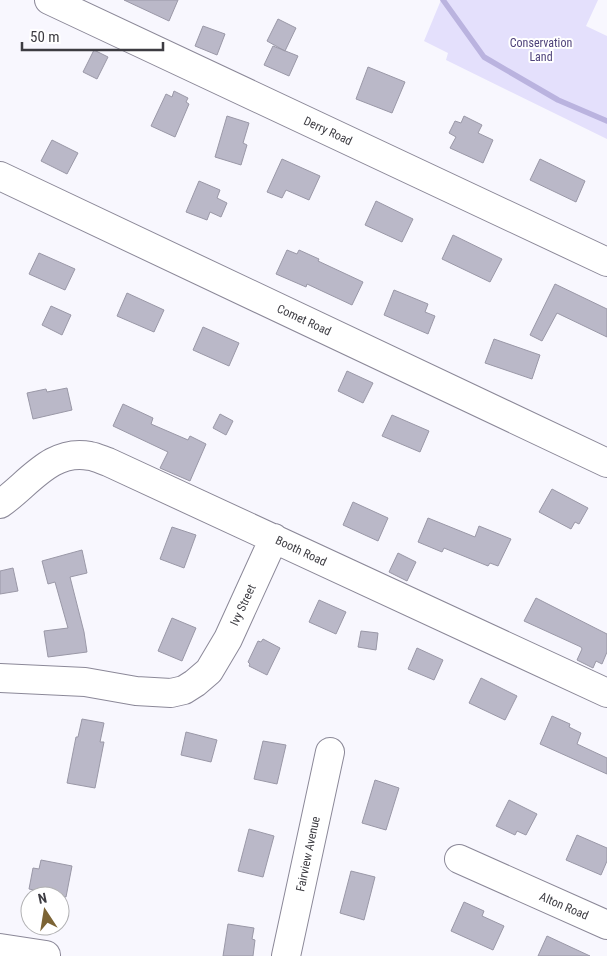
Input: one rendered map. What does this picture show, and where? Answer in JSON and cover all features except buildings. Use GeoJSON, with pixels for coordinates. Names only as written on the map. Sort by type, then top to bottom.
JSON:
{"type":"FeatureCollection","features":[{"type":"Feature","properties":{"kind":"street","name":"Derry Road"},"geometry":{"type":"LineString","coordinates":[[49,0],[607,262]]}},
{"type":"Feature","properties":{"kind":"street","name":"Comet Road"},"geometry":{"type":"LineString","coordinates":[[0,176],[607,463]]}},
{"type":"Feature","properties":{"kind":"street","name":"Booth Road"},"geometry":{"type":"LineString","coordinates":[[0,504],[48,465],[72,455],[89,456],[130,471],[607,693]]}},
{"type":"Feature","properties":{"kind":"street","name":"Ivy Street"},"geometry":{"type":"LineString","coordinates":[[0,678],[85,682],[136,692],[171,693],[184,690],[196,683],[208,671],[228,638],[274,538]]}},
{"type":"Feature","properties":{"kind":"street","name":"Fairview Avenue"},"geometry":{"type":"LineString","coordinates":[[286,956],[330,752]]}},
{"type":"Feature","properties":{"kind":"street","name":"Alton Road"},"geometry":{"type":"LineString","coordinates":[[459,859],[607,925]]}},
{"type":"Feature","properties":{"kind":"street"},"geometry":{"type":"LineString","coordinates":[[0,948],[46,954]]}},
{"type":"Feature","properties":{"kind":"green space","name":"Conservation Land"},"geometry":{"type":"Polygon","coordinates":[[[441,0],[598,0],[586,26],[607,36],[607,139],[446,60],[448,53],[424,41],[441,0]]]}},
{"type":"Feature","properties":{"kind":"waterway"},"geometry":{"type":"LineString","coordinates":[[443,0],[484,57],[558,100],[607,121]]}}]}
